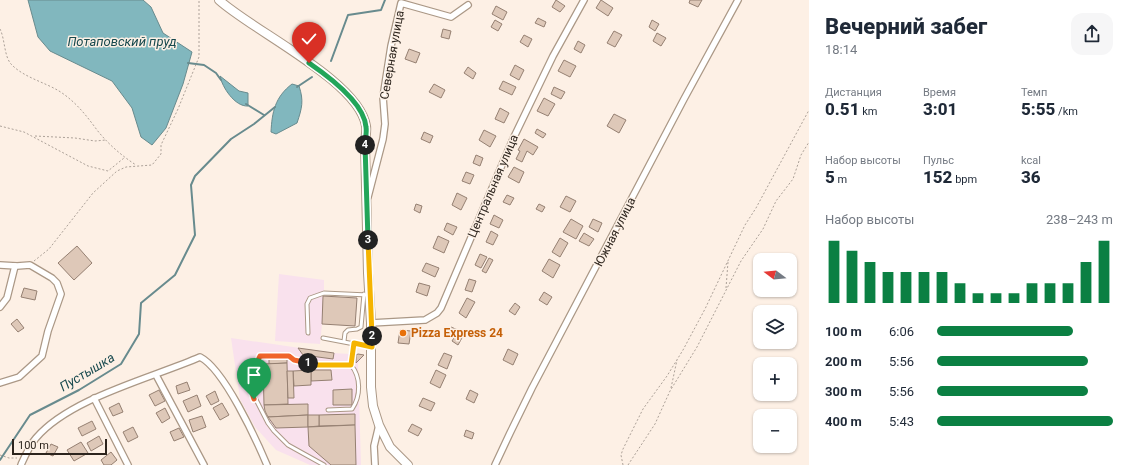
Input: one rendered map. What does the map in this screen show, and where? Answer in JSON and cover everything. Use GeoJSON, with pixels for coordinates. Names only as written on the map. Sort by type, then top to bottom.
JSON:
{"type":"FeatureCollection","features":[{"type":"Feature","properties":{"kind":"main road"},"geometry":{"type":"LineString","coordinates":[[219,0],[241,17],[327,75],[345,90],[361,113],[366,126],[367,294],[371,323],[372,406],[379,425],[390,447],[408,465]]}},
{"type":"Feature","properties":{"kind":"street","name":"Центральная улица"},"geometry":{"type":"LineString","coordinates":[[371,323],[425,320],[437,313],[441,308],[513,139],[553,56],[584,0]]}},
{"type":"Feature","properties":{"kind":"street","name":"Южная улица"},"geometry":{"type":"LineString","coordinates":[[495,465],[532,388],[738,0]]}},
{"type":"Feature","properties":{"kind":"street","name":"Северная улица"},"geometry":{"type":"LineString","coordinates":[[367,201],[384,139],[385,124],[383,97],[391,46],[401,3],[450,17],[468,5]]}},
{"type":"Feature","properties":{"kind":"street"},"geometry":{"type":"LineString","coordinates":[[0,265],[30,265],[52,278],[57,283],[60,288],[60,299],[48,331],[42,356],[19,377],[0,383]]}},
{"type":"Feature","properties":{"kind":"street"},"geometry":{"type":"LineString","coordinates":[[0,307],[7,298],[14,266]]}},
{"type":"Feature","properties":{"kind":"street"},"geometry":{"type":"LineString","coordinates":[[21,465],[36,438],[59,418],[94,398],[200,357],[208,361],[229,389],[255,436],[267,465]]}},
{"type":"Feature","properties":{"kind":"street"},"geometry":{"type":"LineString","coordinates":[[156,375],[204,465]]}},
{"type":"Feature","properties":{"kind":"street"},"geometry":{"type":"LineString","coordinates":[[94,398],[128,465]]}},
{"type":"Feature","properties":{"kind":"street"},"geometry":{"type":"LineString","coordinates":[[375,465],[374,446],[379,425]]}},
{"type":"Feature","properties":{"kind":"lane"},"geometry":{"type":"LineString","coordinates":[[308,333],[307,304],[310,298],[324,293],[367,294],[361,327],[348,330],[345,333],[344,341]]}},
{"type":"Feature","properties":{"kind":"lane"},"geometry":{"type":"LineString","coordinates":[[323,338],[372,347]]}},
{"type":"Feature","properties":{"kind":"lane"},"geometry":{"type":"LineString","coordinates":[[328,410],[352,409],[357,401],[359,390],[355,370],[351,365],[354,343]]}},
{"type":"Feature","properties":{"kind":"lane"},"geometry":{"type":"LineString","coordinates":[[324,465],[288,445],[274,432],[254,399],[250,388],[251,380],[260,356],[285,355],[294,360],[317,365],[351,365]]}},
{"type":"Feature","properties":{"kind":"path"},"geometry":{"type":"LineString","coordinates":[[30,265],[49,249],[68,226],[78,210],[108,179],[121,169],[152,165],[160,154],[161,145],[178,110],[199,57],[199,0]]}},
{"type":"Feature","properties":{"kind":"path"},"geometry":{"type":"LineString","coordinates":[[0,29],[10,63],[24,73],[46,83],[69,98],[83,111],[106,140],[124,158],[137,166]]}},
{"type":"Feature","properties":{"kind":"path"},"geometry":{"type":"LineString","coordinates":[[623,465],[621,455],[634,426],[643,409],[667,376],[678,357],[704,309],[745,225],[756,208],[809,110]]}},
{"type":"Feature","properties":{"kind":"path"},"geometry":{"type":"LineString","coordinates":[[0,126],[34,136],[88,166],[108,171],[124,158]]}},
{"type":"Feature","properties":{"kind":"path"},"geometry":{"type":"LineString","coordinates":[[34,136],[75,138],[95,141],[106,140]]}},
{"type":"Feature","properties":{"kind":"path"},"geometry":{"type":"LineString","coordinates":[[628,465],[655,424],[670,391],[697,347],[741,261],[763,229],[771,209],[793,179],[801,155],[809,142]]}},
{"type":"Feature","properties":{"kind":"path"},"geometry":{"type":"LineString","coordinates":[[725,291],[728,259]]}},
{"type":"Feature","properties":{"kind":"path"},"geometry":{"type":"LineString","coordinates":[[670,391],[678,357]]}},
{"type":"Feature","properties":{"kind":"path"},"geometry":{"type":"LineString","coordinates":[[0,455],[9,458],[25,457]]}},
{"type":"Feature","properties":{"kind":"shaded area"},"geometry":{"type":"Polygon","coordinates":[[[279,274],[324,280],[324,296],[357,298],[355,326],[322,324],[320,344],[275,341],[279,274]]]}},
{"type":"Feature","properties":{"kind":"shaded area"},"geometry":{"type":"Polygon","coordinates":[[[231,338],[334,353],[364,355],[358,363],[361,465],[310,465],[276,450],[255,427],[240,399],[231,338]]]}},
{"type":"Feature","properties":{"kind":"water","name":"Потаповский пруд"},"geometry":{"type":"Polygon","coordinates":[[[28,0],[143,0],[151,7],[163,33],[192,52],[183,84],[166,128],[152,145],[141,137],[132,108],[112,81],[50,51],[38,37],[28,0]]]}},
{"type":"Feature","properties":{"kind":"water"},"geometry":{"type":"Polygon","coordinates":[[[220,76],[239,91],[248,93],[248,106],[238,103],[230,96],[223,85],[220,76]]]}},
{"type":"Feature","properties":{"kind":"water"},"geometry":{"type":"Polygon","coordinates":[[[292,84],[299,86],[302,96],[299,118],[297,123],[276,134],[271,132],[274,111],[282,94],[292,84]]]}},
{"type":"Feature","properties":{"kind":"building"},"geometry":{"type":"Polygon","coordinates":[[[556,0],[565,6],[560,12],[552,7],[556,0]]]}},
{"type":"Feature","properties":{"kind":"building"},"geometry":{"type":"Polygon","coordinates":[[[601,0],[613,8],[608,16],[596,8],[601,0]]]}},
{"type":"Feature","properties":{"kind":"building"},"geometry":{"type":"Polygon","coordinates":[[[690,0],[702,0],[698,7],[689,3],[690,0]]]}},
{"type":"Feature","properties":{"kind":"building"},"geometry":{"type":"Polygon","coordinates":[[[496,6],[507,12],[503,20],[492,14],[496,6]]]}},
{"type":"Feature","properties":{"kind":"building"},"geometry":{"type":"Polygon","coordinates":[[[538,18],[546,22],[544,27],[535,23],[538,18]]]}},
{"type":"Feature","properties":{"kind":"building"},"geometry":{"type":"Polygon","coordinates":[[[495,20],[502,24],[498,31],[491,27],[495,20]]]}},
{"type":"Feature","properties":{"kind":"building"},"geometry":{"type":"Polygon","coordinates":[[[652,20],[659,24],[655,31],[649,27],[652,20]]]}},
{"type":"Feature","properties":{"kind":"building"},"geometry":{"type":"Polygon","coordinates":[[[443,29],[451,31],[449,39],[441,37],[443,29]]]}},
{"type":"Feature","properties":{"kind":"building"},"geometry":{"type":"Polygon","coordinates":[[[614,31],[622,35],[615,47],[607,43],[614,31]]]}},
{"type":"Feature","properties":{"kind":"building"},"geometry":{"type":"Polygon","coordinates":[[[657,33],[666,38],[661,46],[653,41],[657,33]]]}},
{"type":"Feature","properties":{"kind":"building"},"geometry":{"type":"Polygon","coordinates":[[[524,35],[532,39],[528,47],[520,42],[524,35]]]}},
{"type":"Feature","properties":{"kind":"building"},"geometry":{"type":"Polygon","coordinates":[[[578,41],[585,45],[581,53],[574,49],[578,41]]]}},
{"type":"Feature","properties":{"kind":"building"},"geometry":{"type":"Polygon","coordinates":[[[409,49],[420,53],[416,63],[405,59],[409,49]]]}},
{"type":"Feature","properties":{"kind":"building"},"geometry":{"type":"Polygon","coordinates":[[[564,60],[576,66],[570,77],[558,71],[564,60]]]}},
{"type":"Feature","properties":{"kind":"building"},"geometry":{"type":"Polygon","coordinates":[[[515,65],[524,70],[519,80],[510,75],[515,65]]]}},
{"type":"Feature","properties":{"kind":"building"},"geometry":{"type":"Polygon","coordinates":[[[468,67],[476,73],[473,79],[464,73],[468,67]]]}},
{"type":"Feature","properties":{"kind":"building"},"geometry":{"type":"Polygon","coordinates":[[[503,81],[516,87],[512,95],[499,89],[503,81]]]}},
{"type":"Feature","properties":{"kind":"building"},"geometry":{"type":"Polygon","coordinates":[[[434,84],[445,90],[441,98],[429,92],[434,84]]]}},
{"type":"Feature","properties":{"kind":"building"},"geometry":{"type":"Polygon","coordinates":[[[554,87],[565,92],[561,99],[551,94],[554,87]]]}},
{"type":"Feature","properties":{"kind":"building"},"geometry":{"type":"Polygon","coordinates":[[[544,98],[555,104],[548,116],[537,111],[544,98]]]}},
{"type":"Feature","properties":{"kind":"building"},"geometry":{"type":"Polygon","coordinates":[[[500,108],[509,113],[504,123],[495,119],[500,108]]]}},
{"type":"Feature","properties":{"kind":"building"},"geometry":{"type":"Polygon","coordinates":[[[614,114],[626,120],[619,133],[607,126],[614,114]]]}},
{"type":"Feature","properties":{"kind":"building"},"geometry":{"type":"Polygon","coordinates":[[[537,129],[546,134],[543,138],[535,133],[537,129]]]}},
{"type":"Feature","properties":{"kind":"building"},"geometry":{"type":"Polygon","coordinates":[[[484,130],[496,136],[490,147],[479,140],[484,130]]]}},
{"type":"Feature","properties":{"kind":"building"},"geometry":{"type":"Polygon","coordinates":[[[424,132],[433,136],[430,143],[421,139],[424,132]]]}},
{"type":"Feature","properties":{"kind":"building"},"geometry":{"type":"Polygon","coordinates":[[[524,139],[538,147],[533,155],[527,151],[522,162],[516,159],[520,151],[518,150],[524,139]]]}},
{"type":"Feature","properties":{"kind":"building"},"geometry":{"type":"Polygon","coordinates":[[[476,155],[483,158],[480,166],[473,163],[476,155]]]}},
{"type":"Feature","properties":{"kind":"building"},"geometry":{"type":"Polygon","coordinates":[[[514,167],[524,172],[519,183],[508,177],[514,167]]]}},
{"type":"Feature","properties":{"kind":"building"},"geometry":{"type":"Polygon","coordinates":[[[466,172],[474,175],[470,184],[462,181],[466,172]]]}},
{"type":"Feature","properties":{"kind":"building"},"geometry":{"type":"Polygon","coordinates":[[[457,193],[467,198],[461,210],[452,205],[457,193]]]}},
{"type":"Feature","properties":{"kind":"building"},"geometry":{"type":"Polygon","coordinates":[[[507,195],[514,198],[510,205],[503,202],[507,195]]]}},
{"type":"Feature","properties":{"kind":"building"},"geometry":{"type":"Polygon","coordinates":[[[566,196],[576,201],[570,212],[560,207],[566,196]]]}},
{"type":"Feature","properties":{"kind":"building"},"geometry":{"type":"Polygon","coordinates":[[[416,204],[422,206],[420,213],[414,210],[416,204]]]}},
{"type":"Feature","properties":{"kind":"building"},"geometry":{"type":"Polygon","coordinates":[[[539,204],[545,207],[542,212],[536,209],[539,204]]]}},
{"type":"Feature","properties":{"kind":"building"},"geometry":{"type":"Polygon","coordinates":[[[494,215],[503,220],[499,228],[490,224],[494,215]]]}},
{"type":"Feature","properties":{"kind":"building"},"geometry":{"type":"Polygon","coordinates":[[[571,219],[583,226],[576,239],[563,232],[571,219]]]}},
{"type":"Feature","properties":{"kind":"building"},"geometry":{"type":"Polygon","coordinates":[[[593,219],[602,223],[598,232],[589,227],[593,219]]]}},
{"type":"Feature","properties":{"kind":"building"},"geometry":{"type":"Polygon","coordinates":[[[447,223],[457,227],[453,235],[444,230],[447,223]]]}},
{"type":"Feature","properties":{"kind":"building"},"geometry":{"type":"Polygon","coordinates":[[[491,231],[498,235],[493,245],[486,242],[491,231]]]}},
{"type":"Feature","properties":{"kind":"building"},"geometry":{"type":"Polygon","coordinates":[[[584,233],[594,239],[589,246],[579,241],[584,233]]]}},
{"type":"Feature","properties":{"kind":"building"},"geometry":{"type":"Polygon","coordinates":[[[438,236],[449,241],[444,253],[433,248],[438,236]]]}},
{"type":"Feature","properties":{"kind":"building"},"geometry":{"type":"Polygon","coordinates":[[[560,238],[568,243],[560,257],[552,252],[560,238]]]}},
{"type":"Feature","properties":{"kind":"building"},"geometry":{"type":"Polygon","coordinates":[[[77,246],[92,263],[74,280],[58,263],[77,246]]]}},
{"type":"Feature","properties":{"kind":"building"},"geometry":{"type":"Polygon","coordinates":[[[480,254],[487,257],[481,268],[475,265],[480,254]]]}},
{"type":"Feature","properties":{"kind":"building"},"geometry":{"type":"Polygon","coordinates":[[[489,258],[493,260],[486,273],[482,271],[489,258]]]}},
{"type":"Feature","properties":{"kind":"building"},"geometry":{"type":"Polygon","coordinates":[[[549,259],[560,265],[553,278],[542,271],[549,259]]]}},
{"type":"Feature","properties":{"kind":"building"},"geometry":{"type":"Polygon","coordinates":[[[426,263],[439,268],[435,277],[422,271],[426,263]]]}},
{"type":"Feature","properties":{"kind":"building"},"geometry":{"type":"Polygon","coordinates":[[[469,279],[476,281],[472,292],[465,290],[469,279]]]}},
{"type":"Feature","properties":{"kind":"building"},"geometry":{"type":"Polygon","coordinates":[[[419,283],[430,286],[427,296],[416,292],[419,283]]]}},
{"type":"Feature","properties":{"kind":"building"},"geometry":{"type":"Polygon","coordinates":[[[24,288],[37,291],[35,300],[21,297],[24,288]]]}},
{"type":"Feature","properties":{"kind":"building"},"geometry":{"type":"Polygon","coordinates":[[[544,292],[552,297],[547,305],[539,300],[544,292]]]}},
{"type":"Feature","properties":{"kind":"building"},"geometry":{"type":"Polygon","coordinates":[[[323,296],[357,298],[355,326],[322,324],[323,296]]]}},
{"type":"Feature","properties":{"kind":"building"},"geometry":{"type":"Polygon","coordinates":[[[467,298],[475,302],[466,318],[459,313],[467,298]]]}},
{"type":"Feature","properties":{"kind":"building"},"geometry":{"type":"Polygon","coordinates":[[[515,303],[520,307],[515,315],[509,311],[515,303]]]}},
{"type":"Feature","properties":{"kind":"building"},"geometry":{"type":"Polygon","coordinates":[[[17,319],[24,328],[18,332],[11,324],[17,319]]]}},
{"type":"Feature","properties":{"kind":"building"},"geometry":{"type":"Polygon","coordinates":[[[451,327],[458,330],[455,337],[448,334],[451,327]]]}},
{"type":"Feature","properties":{"kind":"building"},"geometry":{"type":"Polygon","coordinates":[[[400,330],[411,331],[409,344],[398,343],[400,330]]]}},
{"type":"Feature","properties":{"kind":"building"},"geometry":{"type":"Polygon","coordinates":[[[457,333],[463,336],[458,345],[452,341],[457,333]]]}},
{"type":"Feature","properties":{"kind":"building"},"geometry":{"type":"Polygon","coordinates":[[[298,348],[334,353],[333,359],[303,355],[298,348]]]}},
{"type":"Feature","properties":{"kind":"building"},"geometry":{"type":"Polygon","coordinates":[[[508,349],[518,354],[513,365],[503,360],[508,349]]]}},
{"type":"Feature","properties":{"kind":"building"},"geometry":{"type":"Polygon","coordinates":[[[444,353],[452,356],[447,369],[438,365],[444,353]]]}},
{"type":"Feature","properties":{"kind":"building"},"geometry":{"type":"Polygon","coordinates":[[[356,355],[364,355],[356,363],[356,355]]]}},
{"type":"Feature","properties":{"kind":"building"},"geometry":{"type":"Polygon","coordinates":[[[269,358],[287,358],[287,363],[269,364],[269,358]]]}},
{"type":"Feature","properties":{"kind":"building"},"geometry":{"type":"Polygon","coordinates":[[[287,363],[288,404],[264,405],[263,364],[287,363]]]}},
{"type":"Feature","properties":{"kind":"building"},"geometry":{"type":"Polygon","coordinates":[[[311,370],[331,370],[332,380],[311,381],[311,370]]]}},
{"type":"Feature","properties":{"kind":"building"},"geometry":{"type":"Polygon","coordinates":[[[311,370],[311,385],[294,386],[293,371],[311,370]]]}},
{"type":"Feature","properties":{"kind":"building"},"geometry":{"type":"Polygon","coordinates":[[[436,370],[446,375],[440,388],[430,383],[436,370]]]}},
{"type":"Feature","properties":{"kind":"building"},"geometry":{"type":"Polygon","coordinates":[[[287,371],[293,371],[294,398],[288,398],[287,371]]]}},
{"type":"Feature","properties":{"kind":"building"},"geometry":{"type":"Polygon","coordinates":[[[187,382],[190,390],[178,394],[176,386],[187,382]]]}},
{"type":"Feature","properties":{"kind":"building"},"geometry":{"type":"Polygon","coordinates":[[[352,389],[352,405],[333,405],[333,390],[352,389]]]}},
{"type":"Feature","properties":{"kind":"building"},"geometry":{"type":"Polygon","coordinates":[[[159,390],[165,401],[155,406],[149,395],[159,390]]]}},
{"type":"Feature","properties":{"kind":"building"},"geometry":{"type":"Polygon","coordinates":[[[470,390],[478,394],[474,403],[466,399],[470,390]]]}},
{"type":"Feature","properties":{"kind":"building"},"geometry":{"type":"Polygon","coordinates":[[[215,391],[219,401],[211,405],[206,396],[215,391]]]}},
{"type":"Feature","properties":{"kind":"building"},"geometry":{"type":"Polygon","coordinates":[[[197,395],[201,406],[188,412],[183,401],[197,395]]]}},
{"type":"Feature","properties":{"kind":"building"},"geometry":{"type":"Polygon","coordinates":[[[423,398],[435,403],[431,411],[419,406],[423,398]]]}},
{"type":"Feature","properties":{"kind":"building"},"geometry":{"type":"Polygon","coordinates":[[[119,403],[123,412],[113,416],[109,408],[119,403]]]}},
{"type":"Feature","properties":{"kind":"building"},"geometry":{"type":"Polygon","coordinates":[[[222,403],[229,415],[220,420],[213,408],[222,403]]]}},
{"type":"Feature","properties":{"kind":"building"},"geometry":{"type":"Polygon","coordinates":[[[308,404],[308,415],[268,417],[264,405],[308,404]]]}},
{"type":"Feature","properties":{"kind":"building"},"geometry":{"type":"Polygon","coordinates":[[[165,408],[170,418],[162,423],[156,413],[165,408]]]}},
{"type":"Feature","properties":{"kind":"building"},"geometry":{"type":"Polygon","coordinates":[[[355,414],[355,425],[319,426],[319,415],[355,414]]]}},
{"type":"Feature","properties":{"kind":"building"},"geometry":{"type":"Polygon","coordinates":[[[308,415],[308,427],[276,428],[268,417],[308,415]]]}},
{"type":"Feature","properties":{"kind":"building"},"geometry":{"type":"Polygon","coordinates":[[[308,415],[319,415],[319,426],[308,427],[308,415]]]}},
{"type":"Feature","properties":{"kind":"building"},"geometry":{"type":"Polygon","coordinates":[[[202,416],[206,427],[193,432],[189,420],[202,416]]]}},
{"type":"Feature","properties":{"kind":"building"},"geometry":{"type":"Polygon","coordinates":[[[92,421],[96,429],[82,436],[78,428],[92,421]]]}},
{"type":"Feature","properties":{"kind":"building"},"geometry":{"type":"Polygon","coordinates":[[[412,424],[422,429],[418,436],[408,431],[412,424]]]}},
{"type":"Feature","properties":{"kind":"building"},"geometry":{"type":"Polygon","coordinates":[[[355,425],[356,465],[331,465],[309,446],[308,427],[355,425]]]}},
{"type":"Feature","properties":{"kind":"building"},"geometry":{"type":"Polygon","coordinates":[[[133,427],[138,437],[128,442],[123,432],[133,427]]]}},
{"type":"Feature","properties":{"kind":"building"},"geometry":{"type":"Polygon","coordinates":[[[179,428],[184,437],[174,441],[170,432],[179,428]]]}},
{"type":"Feature","properties":{"kind":"building"},"geometry":{"type":"Polygon","coordinates":[[[466,430],[474,433],[472,439],[464,436],[466,430]]]}},
{"type":"Feature","properties":{"kind":"building"},"geometry":{"type":"Polygon","coordinates":[[[99,436],[103,444],[91,451],[87,443],[99,436]]]}},
{"type":"Feature","properties":{"kind":"building"},"geometry":{"type":"Polygon","coordinates":[[[81,442],[88,453],[74,461],[67,450],[81,442]]]}},
{"type":"Feature","properties":{"kind":"building"},"geometry":{"type":"Polygon","coordinates":[[[51,444],[58,447],[53,456],[46,453],[51,444]]]}},
{"type":"Feature","properties":{"kind":"building"},"geometry":{"type":"Polygon","coordinates":[[[111,452],[117,460],[111,465],[104,465],[101,460],[111,452]]]}},
{"type":"Feature","properties":{"kind":"waterway"},"geometry":{"type":"LineString","coordinates":[[331,61],[348,15],[381,10],[385,0]]}},
{"type":"Feature","properties":{"kind":"waterway"},"geometry":{"type":"LineString","coordinates":[[188,63],[204,65],[216,73],[221,80]]}},
{"type":"Feature","properties":{"kind":"waterway"},"geometry":{"type":"LineString","coordinates":[[297,87],[312,77]]}},
{"type":"Feature","properties":{"kind":"waterway"},"geometry":{"type":"LineString","coordinates":[[246,104],[264,115]]}},
{"type":"Feature","properties":{"kind":"waterway","name":"Пустышка"},"geometry":{"type":"LineString","coordinates":[[0,460],[30,415],[79,390],[121,364],[139,334],[141,303],[175,275],[195,235],[191,185],[195,176],[231,139],[254,124],[275,107]]}},
{"type":"Feature","properties":{"kind":"place","name":"Pizza Express 24"},"geometry":{"type":"Point","coordinates":[403,333]}},
{"type":"Feature","properties":{"kind":"route"},"geometry":{"type":"LineString","coordinates":[[254,399],[250,388],[251,380],[254,368],[260,356],[285,355],[294,360],[317,365],[351,365],[354,343],[372,347],[368,273],[365,144],[366,126],[361,113],[345,90],[327,75],[309,63]]}}]}
